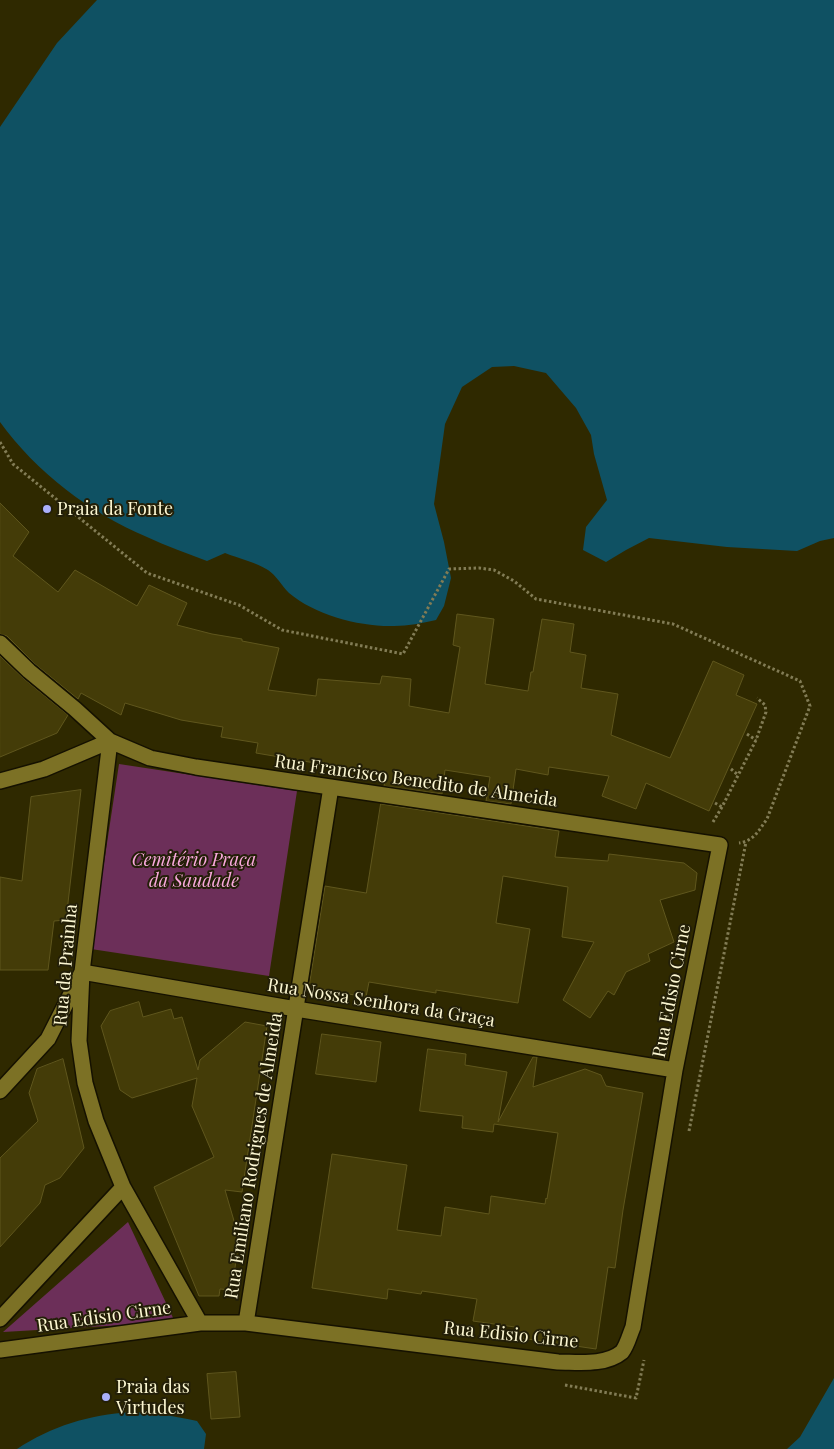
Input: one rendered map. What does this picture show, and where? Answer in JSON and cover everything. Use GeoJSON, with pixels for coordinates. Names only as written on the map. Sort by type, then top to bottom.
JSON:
{"type":"FeatureCollection","features":[{"type":"Feature","properties":{"kind":"street"},"geometry":{"type":"LineString","coordinates":[[0,643],[29,671],[75,708],[110,741],[44,769],[0,781]]}},
{"type":"Feature","properties":{"kind":"street","name":"Rua Francisco Benedito de Almeida"},"geometry":{"type":"LineString","coordinates":[[110,741],[150,758],[196,767],[720,845]]}},
{"type":"Feature","properties":{"kind":"street","name":"Rua da Prainha"},"geometry":{"type":"LineString","coordinates":[[110,741],[82,972],[78,1041],[85,1083],[96,1122],[123,1187],[200,1323]]}},
{"type":"Feature","properties":{"kind":"street","name":"Rua Emiliano Rodrigues de Almeida"},"geometry":{"type":"LineString","coordinates":[[246,1323],[331,787]]}},
{"type":"Feature","properties":{"kind":"street","name":"Rua Edisio Cirne"},"geometry":{"type":"LineString","coordinates":[[0,1350],[200,1323],[246,1323],[558,1362],[609,1360],[623,1351],[633,1327],[675,1070],[720,845]]}},
{"type":"Feature","properties":{"kind":"street"},"geometry":{"type":"LineString","coordinates":[[0,1091],[48,1039],[82,972]]}},
{"type":"Feature","properties":{"kind":"street","name":"Rua Nossa Senhora da Graça"},"geometry":{"type":"LineString","coordinates":[[82,972],[296,1009],[675,1070]]}},
{"type":"Feature","properties":{"kind":"street"},"geometry":{"type":"LineString","coordinates":[[0,1319],[123,1187]]}},
{"type":"Feature","properties":{"kind":"path"},"geometry":{"type":"LineString","coordinates":[[0,442],[13,464],[146,573],[239,605],[282,630],[403,654],[449,569],[479,568],[494,570],[514,581],[536,599],[672,624],[800,680],[810,706],[767,819],[756,835],[746,842],[720,845]]}},
{"type":"Feature","properties":{"kind":"path"},"geometry":{"type":"LineString","coordinates":[[711,824],[722,807],[756,740],[766,712],[765,706],[757,698]]}},
{"type":"Feature","properties":{"kind":"path"},"geometry":{"type":"LineString","coordinates":[[747,734],[756,740]]}},
{"type":"Feature","properties":{"kind":"path"},"geometry":{"type":"LineString","coordinates":[[731,769],[738,776]]}},
{"type":"Feature","properties":{"kind":"path"},"geometry":{"type":"LineString","coordinates":[[715,803],[722,807]]}},
{"type":"Feature","properties":{"kind":"path"},"geometry":{"type":"LineString","coordinates":[[688,1135],[746,842]]}},
{"type":"Feature","properties":{"kind":"path"},"geometry":{"type":"LineString","coordinates":[[559,1384],[636,1398],[644,1359]]}},
{"type":"Feature","properties":{"kind":"green space","name":"Cemitério Praça da Saudade"},"geometry":{"type":"Polygon","coordinates":[[[119,764],[297,791],[269,976],[91,949],[119,764]]]}},
{"type":"Feature","properties":{"kind":"green space"},"geometry":{"type":"Polygon","coordinates":[[[128,1222],[175,1322],[3,1332],[128,1222]]]}},
{"type":"Feature","properties":{"kind":"water"},"geometry":{"type":"Polygon","coordinates":[[[97,0],[834,0],[834,538],[820,541],[797,551],[727,547],[649,538],[606,562],[583,550],[586,527],[607,500],[594,454],[591,435],[576,408],[546,373],[514,366],[492,367],[462,387],[445,424],[434,504],[451,578],[444,606],[436,620],[404,625],[381,626],[338,618],[300,601],[289,593],[274,575],[264,567],[225,553],[207,561],[126,527],[85,503],[47,474],[30,458],[0,422],[0,127],[57,43],[97,0]]]}},
{"type":"Feature","properties":{"kind":"water"},"geometry":{"type":"Polygon","coordinates":[[[834,1378],[834,1449],[787,1449],[800,1437],[834,1378]]]}},
{"type":"Feature","properties":{"kind":"water"},"geometry":{"type":"Polygon","coordinates":[[[131,1412],[197,1421],[206,1434],[204,1449],[17,1449],[44,1434],[71,1423],[100,1416],[131,1412]]]}},
{"type":"Feature","properties":{"kind":"building"},"geometry":{"type":"Polygon","coordinates":[[[0,503],[29,532],[13,556],[58,592],[75,570],[137,606],[149,585],[187,603],[177,625],[279,648],[268,690],[316,696],[318,679],[380,684],[382,676],[411,679],[409,706],[449,713],[460,647],[453,645],[457,614],[494,619],[485,684],[528,691],[542,619],[574,624],[570,652],[586,655],[581,688],[618,694],[611,735],[670,758],[713,661],[744,675],[736,695],[757,704],[709,811],[646,783],[636,809],[602,796],[609,776],[549,767],[548,775],[516,769],[511,804],[486,801],[490,777],[445,770],[442,794],[384,786],[386,775],[256,753],[258,743],[221,737],[223,727],[181,720],[125,703],[121,715],[81,693],[78,699],[35,664],[7,636],[0,634],[0,503]]]}},
{"type":"Feature","properties":{"kind":"building"},"geometry":{"type":"Polygon","coordinates":[[[0,656],[23,678],[68,715],[57,733],[0,757],[0,656]]]}},
{"type":"Feature","properties":{"kind":"building"},"geometry":{"type":"Polygon","coordinates":[[[81,790],[66,920],[54,921],[48,970],[0,970],[0,877],[22,881],[31,797],[81,790]]]}},
{"type":"Feature","properties":{"kind":"building"},"geometry":{"type":"Polygon","coordinates":[[[381,804],[559,831],[555,857],[608,861],[609,854],[684,863],[697,873],[695,890],[660,900],[674,942],[648,954],[650,961],[626,972],[614,995],[608,991],[590,1018],[563,1000],[594,942],[562,937],[568,887],[503,876],[496,923],[530,929],[518,1003],[436,990],[436,993],[369,982],[366,997],[309,987],[325,886],[366,893],[381,804]]]}},
{"type":"Feature","properties":{"kind":"building"},"geometry":{"type":"Polygon","coordinates":[[[139,1002],[143,1017],[171,1009],[174,1019],[182,1017],[198,1070],[200,1060],[245,1022],[267,1026],[242,1192],[225,1190],[239,1238],[232,1290],[220,1289],[219,1296],[199,1296],[154,1187],[214,1157],[192,1106],[197,1078],[132,1098],[120,1090],[101,1026],[110,1011],[139,1002]]]}},
{"type":"Feature","properties":{"kind":"building"},"geometry":{"type":"Polygon","coordinates":[[[322,1034],[381,1042],[376,1082],[316,1074],[322,1034]]]}},
{"type":"Feature","properties":{"kind":"building"},"geometry":{"type":"Polygon","coordinates":[[[428,1049],[466,1054],[465,1065],[507,1072],[498,1122],[533,1057],[537,1057],[533,1087],[585,1069],[601,1075],[606,1086],[643,1093],[615,1268],[608,1267],[596,1349],[514,1337],[515,1327],[473,1321],[477,1299],[422,1291],[421,1294],[388,1289],[387,1299],[312,1288],[332,1154],[407,1165],[397,1230],[441,1236],[445,1207],[489,1214],[491,1196],[545,1204],[558,1133],[494,1124],[493,1132],[462,1128],[463,1116],[420,1111],[428,1049]]]}},
{"type":"Feature","properties":{"kind":"building"},"geometry":{"type":"Polygon","coordinates":[[[63,1059],[84,1148],[60,1178],[45,1185],[40,1203],[0,1247],[0,1158],[38,1121],[29,1093],[37,1069],[63,1059]]]}},
{"type":"Feature","properties":{"kind":"building","name":"Praia das Virtudes"},"geometry":{"type":"Polygon","coordinates":[[[236,1372],[240,1417],[211,1419],[207,1374],[236,1372]]]}},
{"type":"Feature","properties":{"kind":"place","name":"Praia da Fonte"},"geometry":{"type":"Point","coordinates":[47,509]}},
{"type":"Feature","properties":{"kind":"place","name":"Praia das Virtudes"},"geometry":{"type":"Point","coordinates":[106,1397]}}]}
